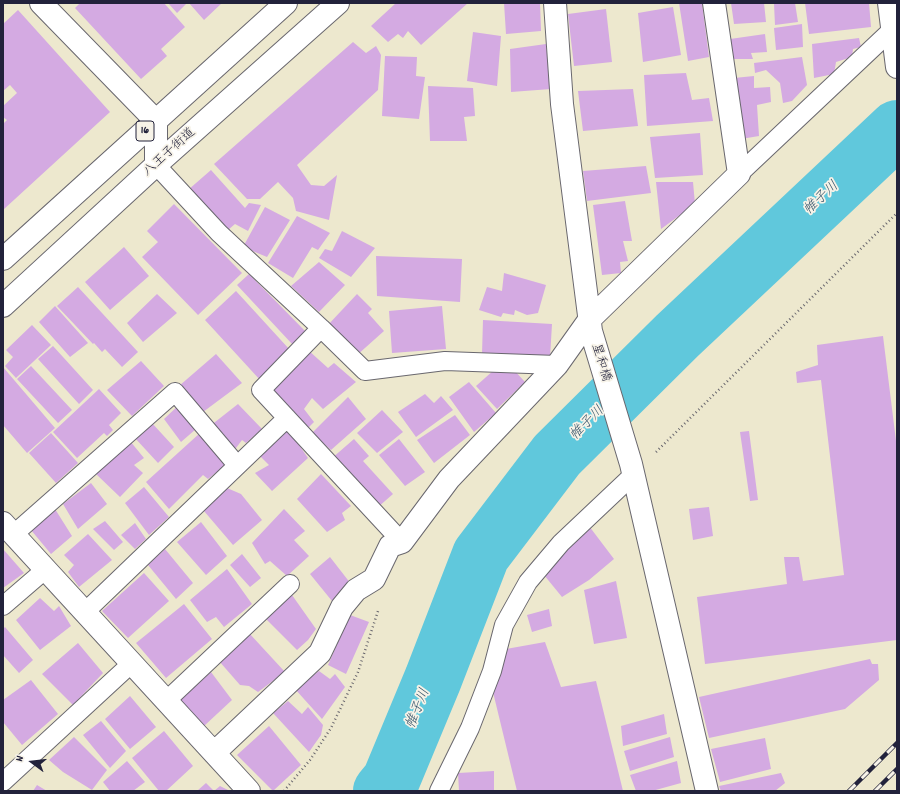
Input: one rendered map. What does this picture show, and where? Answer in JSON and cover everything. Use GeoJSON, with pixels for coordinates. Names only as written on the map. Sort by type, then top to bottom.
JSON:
{"type":"FeatureCollection","features":[{"type":"Feature","properties":{"kind":"main road"},"geometry":{"type":"LineString","coordinates":[[41,3],[156,121],[156,165]]}},
{"type":"Feature","properties":{"kind":"main road","name":"八王子街道"},"geometry":{"type":"LineString","coordinates":[[3,306],[156,165],[338,3]]}},
{"type":"Feature","properties":{"kind":"main road","name":"星和橋"},"geometry":{"type":"LineString","coordinates":[[555,3],[562,104],[590,326],[632,470],[707,791]]}},
{"type":"Feature","properties":{"kind":"main road"},"geometry":{"type":"LineString","coordinates":[[214,753],[320,653],[342,607],[356,590],[374,579],[390,546],[402,542],[449,479],[557,365],[590,326],[739,174],[714,3]]}},
{"type":"Feature","properties":{"kind":"main road"},"geometry":{"type":"LineString","coordinates":[[890,3],[895,27],[897,66]]}},
{"type":"Feature","properties":{"kind":"main road","name":"16"},"geometry":{"type":"LineString","coordinates":[[3,259],[156,121],[282,4]]}},
{"type":"Feature","properties":{"kind":"main road"},"geometry":{"type":"LineString","coordinates":[[9,528],[249,791]]}},
{"type":"Feature","properties":{"kind":"lane"},"geometry":{"type":"LineString","coordinates":[[739,174],[895,27]]}},
{"type":"Feature","properties":{"kind":"lane"},"geometry":{"type":"LineString","coordinates":[[156,165],[219,233],[321,328],[364,371],[445,361],[557,365]]}},
{"type":"Feature","properties":{"kind":"lane"},"geometry":{"type":"LineString","coordinates":[[321,328],[262,390],[402,542]]}},
{"type":"Feature","properties":{"kind":"lane"},"geometry":{"type":"LineString","coordinates":[[9,528],[174,392],[237,465]]}},
{"type":"Feature","properties":{"kind":"lane"},"geometry":{"type":"LineString","coordinates":[[85,612],[287,418]]}},
{"type":"Feature","properties":{"kind":"lane"},"geometry":{"type":"LineString","coordinates":[[439,791],[470,728],[492,671],[504,625],[528,582],[561,543],[632,470]]}},
{"type":"Feature","properties":{"kind":"lane"},"geometry":{"type":"LineString","coordinates":[[3,606],[46,569]]}},
{"type":"Feature","properties":{"kind":"lane"},"geometry":{"type":"LineString","coordinates":[[166,701],[290,584]]}},
{"type":"Feature","properties":{"kind":"lane"},"geometry":{"type":"LineString","coordinates":[[3,782],[132,663]]}},
{"type":"Feature","properties":{"kind":"path"},"geometry":{"type":"LineString","coordinates":[[632,470],[897,213]]}},
{"type":"Feature","properties":{"kind":"path"},"geometry":{"type":"LineString","coordinates":[[284,791],[310,760],[331,728],[358,672],[381,604]]}},
{"type":"Feature","properties":{"kind":"building"},"geometry":{"type":"Polygon","coordinates":[[[80,3],[164,3],[185,27],[161,49],[167,56],[141,79],[75,8],[80,3]]]}},
{"type":"Feature","properties":{"kind":"building"},"geometry":{"type":"Polygon","coordinates":[[[168,3],[187,3],[177,13],[168,3]]]}},
{"type":"Feature","properties":{"kind":"building"},"geometry":{"type":"Polygon","coordinates":[[[189,3],[222,3],[204,20],[189,3]]]}},
{"type":"Feature","properties":{"kind":"building"},"geometry":{"type":"Polygon","coordinates":[[[396,3],[468,3],[421,45],[408,31],[403,38],[398,34],[388,42],[371,26],[396,3]]]}},
{"type":"Feature","properties":{"kind":"building"},"geometry":{"type":"Polygon","coordinates":[[[504,3],[540,3],[541,31],[506,34],[504,3]]]}},
{"type":"Feature","properties":{"kind":"building"},"geometry":{"type":"Polygon","coordinates":[[[679,3],[702,3],[709,57],[688,61],[679,3]]]}},
{"type":"Feature","properties":{"kind":"building"},"geometry":{"type":"Polygon","coordinates":[[[731,3],[764,3],[766,22],[734,24],[731,3]]]}},
{"type":"Feature","properties":{"kind":"building"},"geometry":{"type":"Polygon","coordinates":[[[795,3],[798,22],[775,25],[774,4],[795,3]]]}},
{"type":"Feature","properties":{"kind":"building"},"geometry":{"type":"Polygon","coordinates":[[[805,3],[869,3],[871,27],[809,34],[805,3]]]}},
{"type":"Feature","properties":{"kind":"building"},"geometry":{"type":"Polygon","coordinates":[[[673,7],[681,55],[643,62],[638,13],[673,7]]]}},
{"type":"Feature","properties":{"kind":"building"},"geometry":{"type":"Polygon","coordinates":[[[606,9],[612,62],[574,66],[568,14],[606,9]]]}},
{"type":"Feature","properties":{"kind":"building"},"geometry":{"type":"Polygon","coordinates":[[[18,10],[110,112],[3,210],[3,124],[7,120],[3,117],[3,106],[17,93],[10,85],[3,91],[3,24],[18,10]]]}},
{"type":"Feature","properties":{"kind":"building"},"geometry":{"type":"Polygon","coordinates":[[[802,24],[803,47],[776,50],[774,28],[802,24]]]}},
{"type":"Feature","properties":{"kind":"building"},"geometry":{"type":"Polygon","coordinates":[[[473,32],[501,36],[497,86],[467,81],[473,32]]]}},
{"type":"Feature","properties":{"kind":"building"},"geometry":{"type":"Polygon","coordinates":[[[765,34],[767,52],[751,53],[753,59],[734,59],[730,39],[765,34]]]}},
{"type":"Feature","properties":{"kind":"building"},"geometry":{"type":"Polygon","coordinates":[[[859,38],[861,47],[853,49],[852,57],[836,62],[834,74],[814,78],[812,44],[859,38]]]}},
{"type":"Feature","properties":{"kind":"building"},"geometry":{"type":"Polygon","coordinates":[[[353,42],[366,53],[376,46],[381,55],[378,90],[297,165],[311,185],[324,186],[337,175],[329,220],[296,211],[293,198],[278,182],[260,199],[247,199],[214,164],[353,42]]]}},
{"type":"Feature","properties":{"kind":"building"},"geometry":{"type":"Polygon","coordinates":[[[546,44],[551,89],[511,92],[510,49],[546,44]]]}},
{"type":"Feature","properties":{"kind":"building"},"geometry":{"type":"Polygon","coordinates":[[[385,56],[417,57],[416,76],[425,77],[419,119],[382,116],[385,56]]]}},
{"type":"Feature","properties":{"kind":"building"},"geometry":{"type":"Polygon","coordinates":[[[802,57],[807,85],[792,101],[783,103],[780,83],[766,70],[755,73],[754,63],[802,57]]]}},
{"type":"Feature","properties":{"kind":"building"},"geometry":{"type":"Polygon","coordinates":[[[686,73],[692,100],[709,98],[713,121],[647,126],[644,75],[686,73]]]}},
{"type":"Feature","properties":{"kind":"building"},"geometry":{"type":"Polygon","coordinates":[[[754,76],[754,88],[770,87],[771,102],[757,105],[759,136],[741,139],[734,78],[754,76]]]}},
{"type":"Feature","properties":{"kind":"building"},"geometry":{"type":"Polygon","coordinates":[[[428,86],[473,88],[475,116],[464,117],[467,141],[430,141],[428,86]]]}},
{"type":"Feature","properties":{"kind":"building"},"geometry":{"type":"Polygon","coordinates":[[[633,89],[638,126],[583,131],[578,91],[633,89]]]}},
{"type":"Feature","properties":{"kind":"building"},"geometry":{"type":"Polygon","coordinates":[[[700,133],[703,175],[655,178],[650,137],[700,133]]]}},
{"type":"Feature","properties":{"kind":"building"},"geometry":{"type":"Polygon","coordinates":[[[646,166],[651,193],[587,201],[583,171],[646,166]]]}},
{"type":"Feature","properties":{"kind":"building"},"geometry":{"type":"Polygon","coordinates":[[[211,170],[245,208],[249,203],[261,205],[248,231],[235,224],[228,230],[188,190],[211,170]]]}},
{"type":"Feature","properties":{"kind":"building"},"geometry":{"type":"Polygon","coordinates":[[[656,182],[693,182],[695,204],[661,229],[656,182]]]}},
{"type":"Feature","properties":{"kind":"building"},"geometry":{"type":"Polygon","coordinates":[[[625,201],[632,241],[623,241],[628,261],[620,262],[621,273],[602,275],[593,205],[625,201]]]}},
{"type":"Feature","properties":{"kind":"building"},"geometry":{"type":"Polygon","coordinates":[[[174,204],[242,273],[198,315],[142,257],[158,242],[147,231],[174,204]]]}},
{"type":"Feature","properties":{"kind":"building"},"geometry":{"type":"Polygon","coordinates":[[[265,207],[290,220],[267,257],[243,247],[265,207]]]}},
{"type":"Feature","properties":{"kind":"building"},"geometry":{"type":"Polygon","coordinates":[[[297,216],[330,233],[318,250],[312,247],[293,278],[268,263],[297,216]]]}},
{"type":"Feature","properties":{"kind":"building"},"geometry":{"type":"Polygon","coordinates":[[[342,231],[375,248],[351,277],[319,258],[325,249],[332,251],[342,231]]]}},
{"type":"Feature","properties":{"kind":"building"},"geometry":{"type":"Polygon","coordinates":[[[124,247],[149,276],[110,310],[85,282],[124,247]]]}},
{"type":"Feature","properties":{"kind":"building"},"geometry":{"type":"Polygon","coordinates":[[[376,256],[462,259],[460,302],[377,296],[376,256]]]}},
{"type":"Feature","properties":{"kind":"building"},"geometry":{"type":"Polygon","coordinates":[[[319,262],[345,285],[319,312],[291,286],[319,262]]]}},
{"type":"Feature","properties":{"kind":"building"},"geometry":{"type":"Polygon","coordinates":[[[504,273],[546,285],[538,313],[527,315],[515,310],[514,315],[503,313],[501,317],[479,310],[487,287],[502,291],[504,273]]]}},
{"type":"Feature","properties":{"kind":"building"},"geometry":{"type":"Polygon","coordinates":[[[249,274],[306,332],[293,345],[237,285],[249,274]]]}},
{"type":"Feature","properties":{"kind":"building"},"geometry":{"type":"Polygon","coordinates":[[[78,287],[138,352],[122,367],[105,349],[102,352],[94,343],[93,344],[57,306],[78,287]]]}},
{"type":"Feature","properties":{"kind":"building"},"geometry":{"type":"Polygon","coordinates":[[[236,291],[290,350],[261,381],[205,320],[236,291]]]}},
{"type":"Feature","properties":{"kind":"building"},"geometry":{"type":"Polygon","coordinates":[[[157,294],[177,313],[143,342],[127,323],[157,294]]]}},
{"type":"Feature","properties":{"kind":"building"},"geometry":{"type":"Polygon","coordinates":[[[357,294],[372,309],[368,313],[384,331],[356,356],[327,326],[357,294]]]}},
{"type":"Feature","properties":{"kind":"building"},"geometry":{"type":"Polygon","coordinates":[[[55,306],[88,343],[70,357],[39,322],[55,306]]]}},
{"type":"Feature","properties":{"kind":"building"},"geometry":{"type":"Polygon","coordinates":[[[442,306],[446,349],[392,353],[389,311],[442,306]]]}},
{"type":"Feature","properties":{"kind":"building"},"geometry":{"type":"Polygon","coordinates":[[[483,320],[552,324],[550,358],[482,354],[483,320]]]}},
{"type":"Feature","properties":{"kind":"building"},"geometry":{"type":"Polygon","coordinates":[[[32,325],[51,345],[16,378],[5,366],[13,357],[6,350],[32,325]]]}},
{"type":"Feature","properties":{"kind":"building"},"geometry":{"type":"Polygon","coordinates":[[[883,336],[897,449],[897,640],[705,664],[697,597],[787,584],[784,557],[799,557],[803,581],[844,575],[821,380],[797,383],[796,372],[818,365],[817,345],[883,336]]]}},
{"type":"Feature","properties":{"kind":"building"},"geometry":{"type":"Polygon","coordinates":[[[53,346],[93,390],[79,404],[38,359],[53,346]]]}},
{"type":"Feature","properties":{"kind":"building"},"geometry":{"type":"Polygon","coordinates":[[[308,350],[328,368],[334,363],[356,382],[323,409],[312,398],[304,409],[314,422],[306,430],[269,390],[308,350]]]}},
{"type":"Feature","properties":{"kind":"building"},"geometry":{"type":"Polygon","coordinates":[[[216,354],[242,383],[203,412],[179,386],[216,354]]]}},
{"type":"Feature","properties":{"kind":"building"},"geometry":{"type":"Polygon","coordinates":[[[141,361],[164,386],[132,416],[107,390],[141,361]]]}},
{"type":"Feature","properties":{"kind":"building"},"geometry":{"type":"Polygon","coordinates":[[[31,366],[72,410],[58,423],[17,379],[31,366]]]}},
{"type":"Feature","properties":{"kind":"building"},"geometry":{"type":"Polygon","coordinates":[[[3,367],[55,428],[27,453],[3,425],[3,367]]]}},
{"type":"Feature","properties":{"kind":"building"},"geometry":{"type":"Polygon","coordinates":[[[494,370],[514,370],[525,382],[497,409],[476,386],[494,370]]]}},
{"type":"Feature","properties":{"kind":"building"},"geometry":{"type":"Polygon","coordinates":[[[469,382],[496,413],[474,432],[449,397],[469,382]]]}},
{"type":"Feature","properties":{"kind":"building"},"geometry":{"type":"Polygon","coordinates":[[[99,389],[121,413],[109,425],[113,430],[107,436],[104,433],[77,458],[53,432],[99,389]]]}},
{"type":"Feature","properties":{"kind":"building"},"geometry":{"type":"Polygon","coordinates":[[[425,394],[434,403],[441,396],[453,410],[416,437],[398,412],[425,394]]]}},
{"type":"Feature","properties":{"kind":"building"},"geometry":{"type":"Polygon","coordinates":[[[348,397],[366,419],[331,450],[312,433],[348,397]]]}},
{"type":"Feature","properties":{"kind":"building"},"geometry":{"type":"Polygon","coordinates":[[[180,404],[196,429],[181,442],[164,419],[180,404]]]}},
{"type":"Feature","properties":{"kind":"building"},"geometry":{"type":"Polygon","coordinates":[[[238,404],[262,429],[246,443],[242,440],[233,452],[210,426],[238,404]]]}},
{"type":"Feature","properties":{"kind":"building"},"geometry":{"type":"Polygon","coordinates":[[[382,410],[403,432],[377,453],[357,433],[382,410]]]}},
{"type":"Feature","properties":{"kind":"building"},"geometry":{"type":"Polygon","coordinates":[[[455,415],[470,435],[434,463],[417,440],[455,415]]]}},
{"type":"Feature","properties":{"kind":"building"},"geometry":{"type":"Polygon","coordinates":[[[151,422],[174,447],[158,463],[134,437],[151,422]]]}},
{"type":"Feature","properties":{"kind":"building"},"geometry":{"type":"Polygon","coordinates":[[[288,429],[308,458],[272,491],[255,473],[269,465],[259,455],[288,429]]]}},
{"type":"Feature","properties":{"kind":"building"},"geometry":{"type":"Polygon","coordinates":[[[749,431],[758,500],[750,501],[740,432],[749,431]]]}},
{"type":"Feature","properties":{"kind":"building"},"geometry":{"type":"Polygon","coordinates":[[[51,433],[78,463],[56,483],[29,453],[51,433]]]}},
{"type":"Feature","properties":{"kind":"building"},"geometry":{"type":"Polygon","coordinates":[[[200,433],[228,463],[208,479],[203,475],[169,509],[146,482],[200,433]]]}},
{"type":"Feature","properties":{"kind":"building"},"geometry":{"type":"Polygon","coordinates":[[[354,439],[369,456],[363,461],[393,494],[377,508],[331,459],[354,439]]]}},
{"type":"Feature","properties":{"kind":"building"},"geometry":{"type":"Polygon","coordinates":[[[399,439],[425,472],[405,486],[379,455],[399,439]]]}},
{"type":"Feature","properties":{"kind":"building"},"geometry":{"type":"Polygon","coordinates":[[[130,441],[144,458],[134,465],[143,473],[120,497],[96,474],[130,441]]]}},
{"type":"Feature","properties":{"kind":"building"},"geometry":{"type":"Polygon","coordinates":[[[321,474],[351,506],[342,513],[345,520],[327,532],[297,499],[321,474]]]}},
{"type":"Feature","properties":{"kind":"building"},"geometry":{"type":"Polygon","coordinates":[[[91,483],[107,504],[78,529],[63,504],[91,483]]]}},
{"type":"Feature","properties":{"kind":"building"},"geometry":{"type":"Polygon","coordinates":[[[144,487],[169,517],[149,535],[125,503],[144,487]]]}},
{"type":"Feature","properties":{"kind":"building"},"geometry":{"type":"Polygon","coordinates":[[[227,488],[241,494],[262,520],[233,545],[204,511],[227,488]]]}},
{"type":"Feature","properties":{"kind":"building"},"geometry":{"type":"Polygon","coordinates":[[[709,507],[713,536],[693,540],[689,509],[709,507]]]}},
{"type":"Feature","properties":{"kind":"building"},"geometry":{"type":"Polygon","coordinates":[[[55,509],[72,536],[51,554],[31,530],[55,509]]]}},
{"type":"Feature","properties":{"kind":"building"},"geometry":{"type":"Polygon","coordinates":[[[284,509],[305,531],[294,540],[309,556],[287,576],[270,561],[265,564],[252,543],[284,509]]]}},
{"type":"Feature","properties":{"kind":"building"},"geometry":{"type":"Polygon","coordinates":[[[105,521],[123,542],[114,550],[93,529],[105,521]]]}},
{"type":"Feature","properties":{"kind":"building"},"geometry":{"type":"Polygon","coordinates":[[[201,522],[227,556],[206,575],[177,542],[201,522]]]}},
{"type":"Feature","properties":{"kind":"building"},"geometry":{"type":"Polygon","coordinates":[[[135,523],[146,539],[135,549],[121,535],[135,523]]]}},
{"type":"Feature","properties":{"kind":"building"},"geometry":{"type":"Polygon","coordinates":[[[589,526],[614,559],[589,580],[562,597],[544,575],[589,526]]]}},
{"type":"Feature","properties":{"kind":"building"},"geometry":{"type":"Polygon","coordinates":[[[88,534],[112,560],[79,587],[68,572],[74,565],[64,555],[88,534]]]}},
{"type":"Feature","properties":{"kind":"building"},"geometry":{"type":"Polygon","coordinates":[[[3,549],[24,573],[3,588],[3,549]]]}},
{"type":"Feature","properties":{"kind":"building"},"geometry":{"type":"Polygon","coordinates":[[[165,549],[193,583],[176,599],[148,565],[165,549]]]}},
{"type":"Feature","properties":{"kind":"building"},"geometry":{"type":"Polygon","coordinates":[[[242,554],[261,578],[250,587],[230,565],[242,554]]]}},
{"type":"Feature","properties":{"kind":"building"},"geometry":{"type":"Polygon","coordinates":[[[330,557],[351,584],[332,601],[310,574],[330,557]]]}},
{"type":"Feature","properties":{"kind":"building"},"geometry":{"type":"Polygon","coordinates":[[[227,569],[252,604],[224,627],[216,617],[207,622],[190,600],[227,569]]]}},
{"type":"Feature","properties":{"kind":"building"},"geometry":{"type":"Polygon","coordinates":[[[144,573],[169,601],[128,638],[102,611],[144,573]]]}},
{"type":"Feature","properties":{"kind":"building"},"geometry":{"type":"Polygon","coordinates":[[[616,581],[627,638],[594,644],[584,590],[616,581]]]}},
{"type":"Feature","properties":{"kind":"building"},"geometry":{"type":"Polygon","coordinates":[[[292,595],[316,629],[308,640],[297,650],[266,619],[292,595]]]}},
{"type":"Feature","properties":{"kind":"building"},"geometry":{"type":"Polygon","coordinates":[[[40,598],[54,611],[59,606],[71,626],[40,650],[16,620],[40,598]]]}},
{"type":"Feature","properties":{"kind":"building"},"geometry":{"type":"Polygon","coordinates":[[[184,604],[212,639],[166,678],[136,643],[184,604]]]}},
{"type":"Feature","properties":{"kind":"building"},"geometry":{"type":"Polygon","coordinates":[[[549,609],[552,626],[532,632],[527,615],[549,609]]]}},
{"type":"Feature","properties":{"kind":"building"},"geometry":{"type":"Polygon","coordinates":[[[350,615],[369,622],[346,674],[328,665],[350,615]]]}},
{"type":"Feature","properties":{"kind":"building"},"geometry":{"type":"Polygon","coordinates":[[[5,627],[33,660],[19,673],[3,655],[3,629],[5,627]]]}},
{"type":"Feature","properties":{"kind":"building"},"geometry":{"type":"Polygon","coordinates":[[[249,633],[285,672],[258,692],[249,686],[240,685],[219,661],[249,633]]]}},
{"type":"Feature","properties":{"kind":"building"},"geometry":{"type":"Polygon","coordinates":[[[545,642],[561,687],[596,681],[623,791],[517,791],[492,688],[506,649],[545,642]]]}},
{"type":"Feature","properties":{"kind":"building"},"geometry":{"type":"Polygon","coordinates":[[[78,643],[103,673],[73,705],[42,674],[78,643]]]}},
{"type":"Feature","properties":{"kind":"building"},"geometry":{"type":"Polygon","coordinates":[[[870,659],[872,664],[878,664],[879,680],[845,709],[709,738],[699,697],[870,659]]]}},
{"type":"Feature","properties":{"kind":"building"},"geometry":{"type":"Polygon","coordinates":[[[319,671],[330,679],[335,674],[345,687],[322,719],[295,689],[319,671]]]}},
{"type":"Feature","properties":{"kind":"building"},"geometry":{"type":"Polygon","coordinates":[[[211,672],[232,700],[203,727],[180,700],[211,672]]]}},
{"type":"Feature","properties":{"kind":"building"},"geometry":{"type":"Polygon","coordinates":[[[31,680],[58,714],[22,745],[3,722],[3,700],[31,680]]]}},
{"type":"Feature","properties":{"kind":"building"},"geometry":{"type":"Polygon","coordinates":[[[130,696],[156,727],[130,749],[105,719],[130,696]]]}},
{"type":"Feature","properties":{"kind":"building"},"geometry":{"type":"Polygon","coordinates":[[[288,701],[302,714],[308,707],[323,725],[321,735],[309,752],[273,713],[288,701]]]}},
{"type":"Feature","properties":{"kind":"building"},"geometry":{"type":"Polygon","coordinates":[[[664,714],[667,734],[623,746],[621,726],[664,714]]]}},
{"type":"Feature","properties":{"kind":"building"},"geometry":{"type":"Polygon","coordinates":[[[101,721],[126,751],[110,768],[83,735],[101,721]]]}},
{"type":"Feature","properties":{"kind":"building"},"geometry":{"type":"Polygon","coordinates":[[[269,726],[301,765],[273,791],[237,755],[269,726]]]}},
{"type":"Feature","properties":{"kind":"building"},"geometry":{"type":"Polygon","coordinates":[[[164,731],[193,766],[166,791],[159,791],[132,758],[164,731]]]}},
{"type":"Feature","properties":{"kind":"building"},"geometry":{"type":"Polygon","coordinates":[[[74,737],[107,770],[92,790],[63,772],[49,760],[74,737]]]}},
{"type":"Feature","properties":{"kind":"building"},"geometry":{"type":"Polygon","coordinates":[[[670,737],[674,757],[630,771],[624,751],[670,737]]]}},
{"type":"Feature","properties":{"kind":"building"},"geometry":{"type":"Polygon","coordinates":[[[765,738],[771,769],[720,782],[711,749],[765,738]]]}},
{"type":"Feature","properties":{"kind":"building"},"geometry":{"type":"Polygon","coordinates":[[[127,761],[145,782],[133,791],[110,791],[103,782],[127,761]]]}},
{"type":"Feature","properties":{"kind":"building"},"geometry":{"type":"Polygon","coordinates":[[[677,761],[681,783],[652,791],[636,791],[630,775],[677,761]]]}},
{"type":"Feature","properties":{"kind":"building"},"geometry":{"type":"Polygon","coordinates":[[[494,771],[494,791],[459,791],[458,773],[494,771]]]}},
{"type":"Feature","properties":{"kind":"building"},"geometry":{"type":"Polygon","coordinates":[[[781,773],[785,783],[775,791],[721,791],[719,786],[781,773]]]}},
{"type":"Feature","properties":{"kind":"building"},"geometry":{"type":"Polygon","coordinates":[[[206,783],[214,791],[197,791],[206,783]]]}},
{"type":"Feature","properties":{"kind":"building"},"geometry":{"type":"Polygon","coordinates":[[[37,785],[47,791],[33,791],[37,785]]]}},
{"type":"Feature","properties":{"kind":"building"},"geometry":{"type":"Polygon","coordinates":[[[220,786],[230,791],[214,791],[220,786]]]}},
{"type":"Feature","properties":{"kind":"waterway","name":"帷子川"},"geometry":{"type":"LineString","coordinates":[[382,791],[391,780],[433,679],[481,555],[557,455],[677,336],[897,129]]}},
{"type":"Feature","properties":{"kind":"railway"},"geometry":{"type":"LineString","coordinates":[[849,791],[897,743]]}},
{"type":"Feature","properties":{"kind":"railway"},"geometry":{"type":"LineString","coordinates":[[875,791],[897,769]]}}]}
